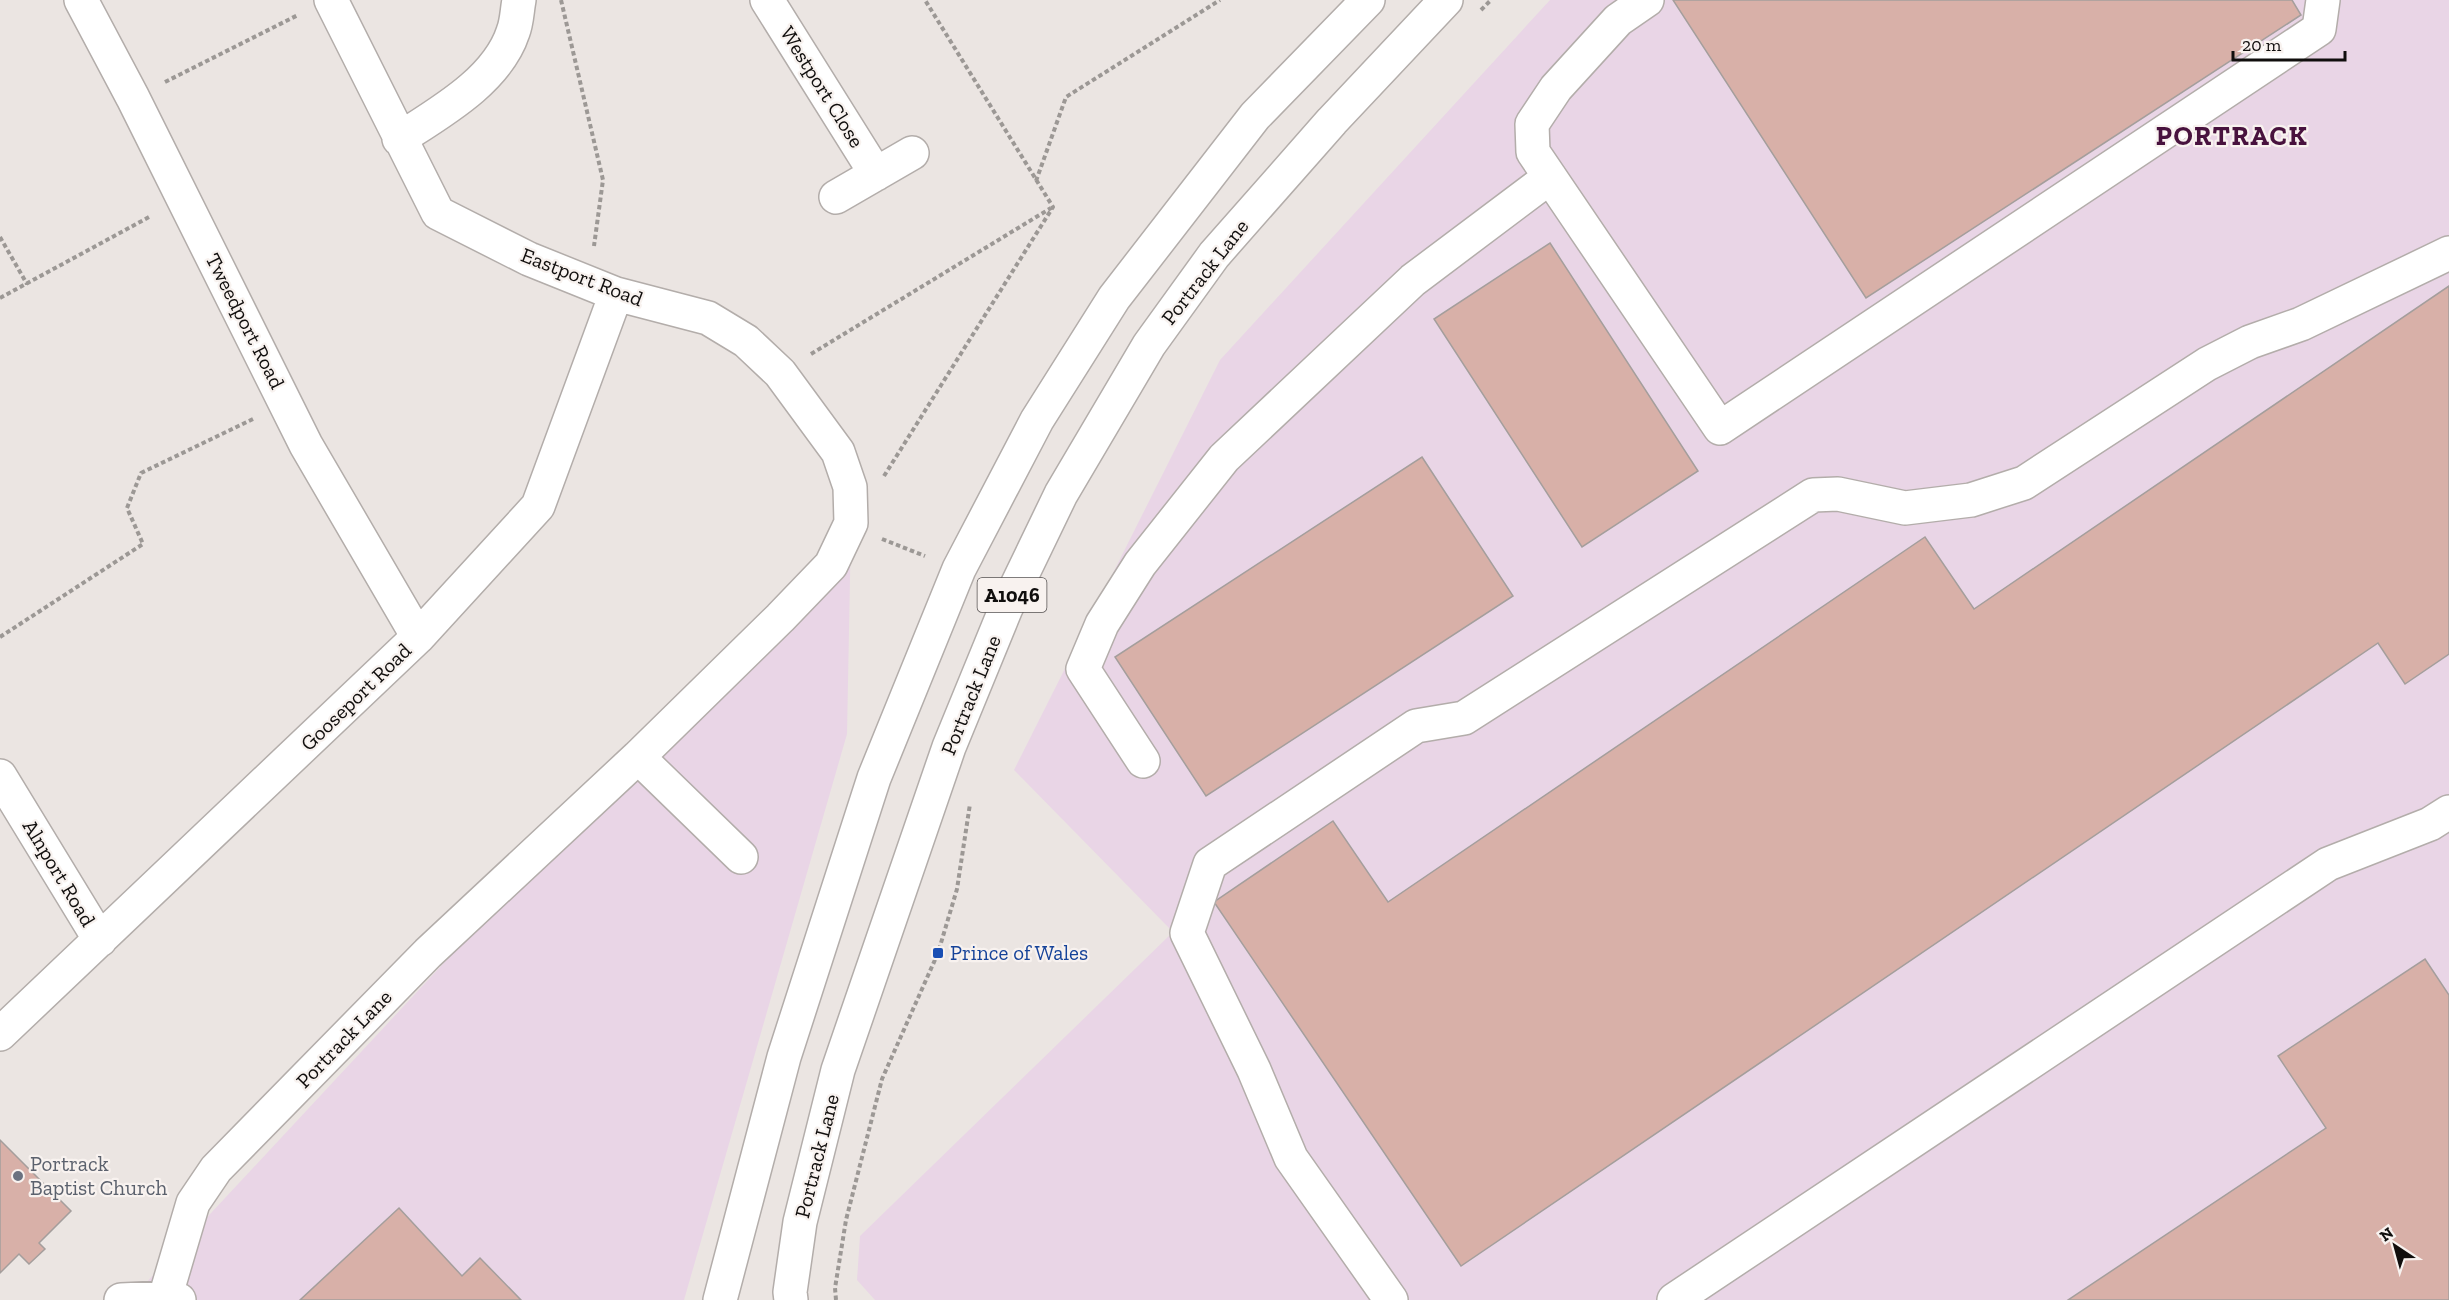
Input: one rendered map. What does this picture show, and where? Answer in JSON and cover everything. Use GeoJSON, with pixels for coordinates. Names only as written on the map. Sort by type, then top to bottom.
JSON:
{"type":"FeatureCollection","features":[{"type":"Feature","properties":{"kind":"street","name":"Tweedport Road"},"geometry":{"type":"LineString","coordinates":[[81,0],[133,98],[306,445],[418,637]]}},
{"type":"Feature","properties":{"kind":"street"},"geometry":{"type":"LineString","coordinates":[[399,140],[466,95],[494,67],[513,33],[519,0]]}},
{"type":"Feature","properties":{"kind":"street","name":"Westport Close"},"geometry":{"type":"LineString","coordinates":[[767,0],[876,174]]}},
{"type":"Feature","properties":{"kind":"street","name":"A1046"},"geometry":{"type":"LineString","coordinates":[[720,1300],[784,1057],[876,772],[959,569],[1037,420],[1114,298],[1255,116],[1368,0]]}},
{"type":"Feature","properties":{"kind":"street","name":"Portrack Lane"},"geometry":{"type":"LineString","coordinates":[[791,1300],[790,1292],[800,1222],[838,1070],[949,747],[1006,608],[1061,494],[1149,345],[1214,255],[1332,121],[1446,0]]}},
{"type":"Feature","properties":{"kind":"street"},"geometry":{"type":"LineString","coordinates":[[1647,0],[1618,20],[1556,88],[1532,124],[1533,152],[1720,428],[2319,29],[2323,0]]}},
{"type":"Feature","properties":{"kind":"street","name":"Eastport Road"},"geometry":{"type":"LineString","coordinates":[[319,5],[399,140],[438,213],[530,259],[602,288],[708,318],[746,340],[780,374],[838,452],[850,487],[851,523]]}},
{"type":"Feature","properties":{"kind":"street"},"geometry":{"type":"LineString","coordinates":[[836,197],[912,153]]}},
{"type":"Feature","properties":{"kind":"street"},"geometry":{"type":"LineString","coordinates":[[1143,761],[1083,669],[1102,624],[1140,564],[1224,458],[1413,280],[1550,177]]}},
{"type":"Feature","properties":{"kind":"street"},"geometry":{"type":"LineString","coordinates":[[1391,1300],[1291,1158],[1254,1070],[1186,933],[1210,864],[1416,726],[1464,718],[1813,495],[1838,494],[1905,508],[1971,500],[2025,483],[2207,364],[2250,342],[2301,324],[2449,254]]}},
{"type":"Feature","properties":{"kind":"street","name":"Gooseport Road"},"geometry":{"type":"LineString","coordinates":[[0,1034],[418,637],[538,506],[602,288]]}},
{"type":"Feature","properties":{"kind":"street","name":"Portrack Lane"},"geometry":{"type":"LineString","coordinates":[[121,1300],[172,1299],[194,1203],[216,1169],[428,953],[638,757],[831,565],[851,523]]}},
{"type":"Feature","properties":{"kind":"street"},"geometry":{"type":"LineString","coordinates":[[638,757],[741,857]]}},
{"type":"Feature","properties":{"kind":"street","name":"Alnport Road"},"geometry":{"type":"LineString","coordinates":[[0,776],[100,940]]}},
{"type":"Feature","properties":{"kind":"street"},"geometry":{"type":"LineString","coordinates":[[1674,1300],[2328,864],[2430,824],[2449,812]]}},
{"type":"Feature","properties":{"kind":"path"},"geometry":{"type":"LineString","coordinates":[[561,0],[603,180],[602,288]]}},
{"type":"Feature","properties":{"kind":"path"},"geometry":{"type":"LineString","coordinates":[[925,0],[1053,207]]}},
{"type":"Feature","properties":{"kind":"path"},"geometry":{"type":"LineString","coordinates":[[1036,181],[1066,97],[1220,0]]}},
{"type":"Feature","properties":{"kind":"path"},"geometry":{"type":"LineString","coordinates":[[1478,14],[1491,0]]}},
{"type":"Feature","properties":{"kind":"path"},"geometry":{"type":"LineString","coordinates":[[133,98],[319,5]]}},
{"type":"Feature","properties":{"kind":"path"},"geometry":{"type":"LineString","coordinates":[[0,298],[183,198]]}},
{"type":"Feature","properties":{"kind":"path"},"geometry":{"type":"LineString","coordinates":[[780,374],[1053,207]]}},
{"type":"Feature","properties":{"kind":"path"},"geometry":{"type":"LineString","coordinates":[[959,569],[896,546],[851,523],[884,476],[1053,207]]}},
{"type":"Feature","properties":{"kind":"path"},"geometry":{"type":"LineString","coordinates":[[0,237],[27,284]]}},
{"type":"Feature","properties":{"kind":"path"},"geometry":{"type":"LineString","coordinates":[[0,637],[142,544],[127,508],[141,473],[286,402]]}},
{"type":"Feature","properties":{"kind":"path"},"geometry":{"type":"LineString","coordinates":[[836,1300],[835,1288],[846,1220],[882,1079],[938,953],[957,889],[971,798]]}},
{"type":"Feature","properties":{"kind":"shaded area"},"geometry":{"type":"Polygon","coordinates":[[[1550,0],[2449,0],[2449,1300],[875,1300],[857,1280],[860,1236],[1173,932],[1014,770],[1220,360],[1550,0]]]}},
{"type":"Feature","properties":{"kind":"shaded area"},"geometry":{"type":"Polygon","coordinates":[[[851,526],[847,734],[684,1300],[130,1300],[851,526]]]}},
{"type":"Feature","properties":{"kind":"building"},"geometry":{"type":"Polygon","coordinates":[[[1673,0],[2292,0],[2301,15],[1866,298],[1673,0]]]}},
{"type":"Feature","properties":{"kind":"building"},"geometry":{"type":"Polygon","coordinates":[[[1550,243],[1698,471],[1582,547],[1434,319],[1550,243]]]}},
{"type":"Feature","properties":{"kind":"building"},"geometry":{"type":"Polygon","coordinates":[[[2449,286],[2449,654],[2405,684],[2378,643],[1461,1266],[1214,902],[1333,821],[1388,902],[1925,537],[1974,609],[2449,286]]]}},
{"type":"Feature","properties":{"kind":"building"},"geometry":{"type":"Polygon","coordinates":[[[1422,457],[1513,596],[1206,796],[1115,657],[1422,457]]]}},
{"type":"Feature","properties":{"kind":"building"},"geometry":{"type":"Polygon","coordinates":[[[2425,959],[2449,995],[2449,1300],[2068,1300],[2326,1128],[2278,1056],[2425,959]]]}},
{"type":"Feature","properties":{"kind":"building","name":"Portrack Baptist Church"},"geometry":{"type":"Polygon","coordinates":[[[0,1140],[71,1211],[39,1243],[45,1249],[29,1264],[19,1254],[0,1273],[0,1140]]]}},
{"type":"Feature","properties":{"kind":"building"},"geometry":{"type":"Polygon","coordinates":[[[399,1208],[462,1276],[480,1258],[521,1300],[300,1300],[399,1208]]]}},
{"type":"Feature","properties":{"kind":"place","name":"Prince of Wales"},"geometry":{"type":"Point","coordinates":[938,953]}},
{"type":"Feature","properties":{"kind":"place","name":"Portrack Baptist Church"},"geometry":{"type":"Point","coordinates":[18,1176]}},
{"type":"Feature","properties":{"kind":"district","name":"PORTRACK"},"geometry":{"type":"Point","coordinates":[2232,136]}}]}
